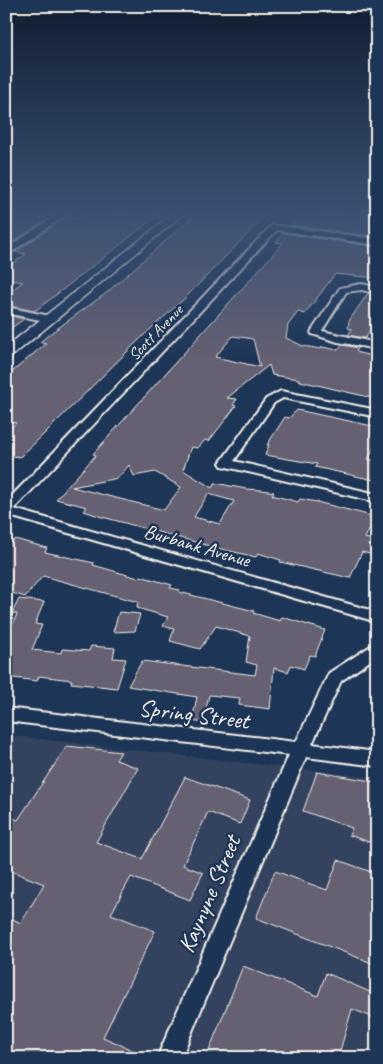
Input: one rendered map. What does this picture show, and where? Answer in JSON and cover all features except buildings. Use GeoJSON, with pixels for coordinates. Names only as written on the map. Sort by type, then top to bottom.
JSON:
{"type":"FeatureCollection","features":[{"type":"Feature","properties":{"kind":"street"},"geometry":{"type":"LineString","coordinates":[[6,354],[120,262]]}},
{"type":"Feature","properties":{"kind":"street","name":"Scott Avenue"},"geometry":{"type":"LineString","coordinates":[[6,511],[242,262]]}},
{"type":"Feature","properties":{"kind":"street"},"geometry":{"type":"LineString","coordinates":[[377,290],[361,287],[344,290],[316,332],[338,339],[377,346]]}},
{"type":"Feature","properties":{"kind":"street"},"geometry":{"type":"LineString","coordinates":[[6,310],[50,319]]}},
{"type":"Feature","properties":{"kind":"street"},"geometry":{"type":"LineString","coordinates":[[377,414],[281,394],[270,401],[226,462],[377,498]]}},
{"type":"Feature","properties":{"kind":"street","name":"Burbank Avenue"},"geometry":{"type":"LineString","coordinates":[[6,511],[377,617]]}},
{"type":"Feature","properties":{"kind":"street","name":"Kaynyne Street"},"geometry":{"type":"LineString","coordinates":[[169,1058],[300,751],[335,677],[377,648]]}},
{"type":"Feature","properties":{"kind":"street","name":"Spring Street"},"geometry":{"type":"LineString","coordinates":[[6,714],[377,759]]}},
{"type":"Feature","properties":{"kind":"shaded area"},"geometry":{"type":"Polygon","coordinates":[[[6,735],[377,778],[377,1058],[6,1058],[6,735]]]}}]}
